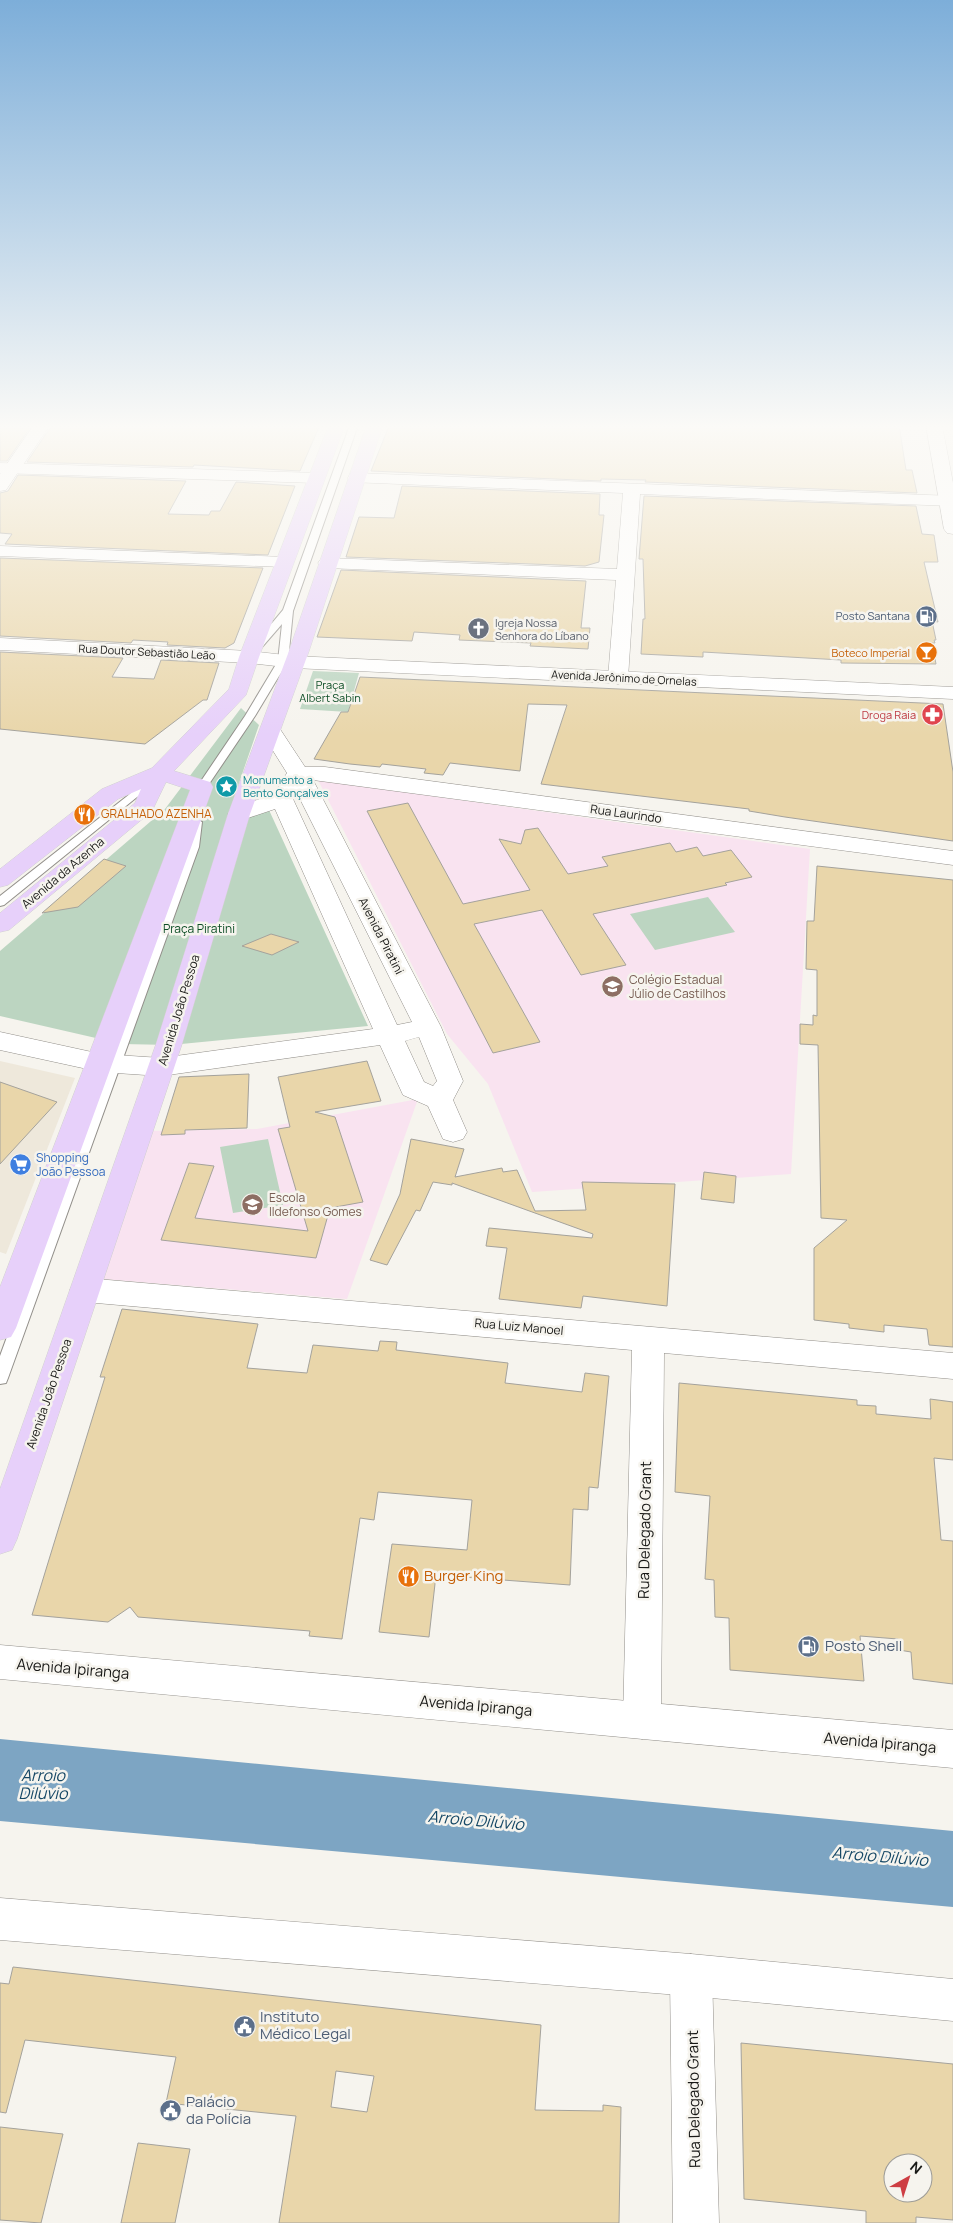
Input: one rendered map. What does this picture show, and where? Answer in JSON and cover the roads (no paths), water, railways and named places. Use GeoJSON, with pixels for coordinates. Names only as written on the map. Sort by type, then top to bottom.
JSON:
{"type":"FeatureCollection","features":[{"type":"Feature","properties":{"kind":"main road"},"geometry":{"type":"LineString","coordinates":[[249,657],[297,529]]}},
{"type":"Feature","properties":{"kind":"main road","name":"Avenida João Pessoa"},"geometry":{"type":"LineString","coordinates":[[0,1539],[161,1067],[239,814],[271,730],[292,658],[339,529]]}},
{"type":"Feature","properties":{"kind":"main road","name":"Avenida da Azenha"},"geometry":{"type":"LineString","coordinates":[[0,925],[144,806],[160,773],[239,690],[249,657]]}},
{"type":"Feature","properties":{"kind":"main road"},"geometry":{"type":"LineString","coordinates":[[0,1328],[108,1064],[202,787],[160,773]]}},
{"type":"Feature","properties":{"kind":"main road","name":"Avenida da Azenha"},"geometry":{"type":"LineString","coordinates":[[0,880],[110,794],[160,773]]}},
{"type":"Feature","properties":{"kind":"street"},"geometry":{"type":"LineString","coordinates":[[618,671],[629,529]]}},
{"type":"Feature","properties":{"kind":"street"},"geometry":{"type":"LineString","coordinates":[[0,551],[284,562]]}},
{"type":"Feature","properties":{"kind":"street"},"geometry":{"type":"LineString","coordinates":[[327,563],[626,575]]}},
{"type":"Feature","properties":{"kind":"street","name":"Rua Doutor Sebastião Leão"},"geometry":{"type":"LineString","coordinates":[[0,644],[292,658]]}},
{"type":"Feature","properties":{"kind":"street","name":"Avenida Jerônimo de Ornelas"},"geometry":{"type":"LineString","coordinates":[[292,658],[795,679],[953,680]]}},
{"type":"Feature","properties":{"kind":"street","name":"Avenida Jerônimo de Ornelas"},"geometry":{"type":"LineString","coordinates":[[795,679],[953,693]]}},
{"type":"Feature","properties":{"kind":"street","name":"Avenida Piratini"},"geometry":{"type":"LineString","coordinates":[[271,730],[298,773],[428,1027],[450,1081],[439,1100]]}},
{"type":"Feature","properties":{"kind":"street"},"geometry":{"type":"LineString","coordinates":[[239,814],[282,799],[298,773]]}},
{"type":"Feature","properties":{"kind":"street","name":"Rua Laurindo"},"geometry":{"type":"LineString","coordinates":[[298,773],[343,776],[953,858]]}},
{"type":"Feature","properties":{"kind":"street"},"geometry":{"type":"LineString","coordinates":[[282,799],[413,1088],[439,1100],[453,1132]]}},
{"type":"Feature","properties":{"kind":"street"},"geometry":{"type":"LineString","coordinates":[[0,1041],[108,1064],[161,1067],[390,1035],[428,1027]]}},
{"type":"Feature","properties":{"kind":"street","name":"Rua Luiz Manoel"},"geometry":{"type":"LineString","coordinates":[[85,1290],[953,1366]]}},
{"type":"Feature","properties":{"kind":"street","name":"Rua Delegado Grant"},"geometry":{"type":"LineString","coordinates":[[642,1721],[648,1338]]}},
{"type":"Feature","properties":{"kind":"street","name":"Avenida Ipiranga"},"geometry":{"type":"LineString","coordinates":[[0,1662],[953,1750]]}},
{"type":"Feature","properties":{"kind":"street"},"geometry":{"type":"LineString","coordinates":[[0,1919],[691,1975],[953,2000]]}},
{"type":"Feature","properties":{"kind":"street","name":"Rua Delegado Grant"},"geometry":{"type":"LineString","coordinates":[[691,1975],[696,2223]]}},
{"type":"Feature","properties":{"kind":"lane"},"geometry":{"type":"LineString","coordinates":[[249,657],[288,611],[317,529]]}},
{"type":"Feature","properties":{"kind":"lane"},"geometry":{"type":"LineString","coordinates":[[202,787],[292,658],[288,611]]}},
{"type":"Feature","properties":{"kind":"lane"},"geometry":{"type":"LineString","coordinates":[[288,611],[292,658]]}},
{"type":"Feature","properties":{"kind":"lane"},"geometry":{"type":"LineString","coordinates":[[0,902],[160,773]]}},
{"type":"Feature","properties":{"kind":"lane"},"geometry":{"type":"LineString","coordinates":[[0,1378],[108,1064]]}},
{"type":"Feature","properties":{"kind":"water","name":"Arroio Dilúvio"},"geometry":{"type":"Polygon","coordinates":[[[0,1739],[953,1831],[953,1907],[0,1821],[0,1739]]]}},
{"type":"Feature","properties":{"kind":"place","name":"Posto Santana"},"geometry":{"type":"Point","coordinates":[926,616]}},
{"type":"Feature","properties":{"kind":"place","name":"Igreja Nossa Senhora do Líbano"},"geometry":{"type":"Point","coordinates":[479,629]}},
{"type":"Feature","properties":{"kind":"place","name":"Boteco Imperial"},"geometry":{"type":"Point","coordinates":[926,653]}},
{"type":"Feature","properties":{"kind":"place","name":"Droga Raia"},"geometry":{"type":"Point","coordinates":[932,715]}},
{"type":"Feature","properties":{"kind":"place","name":"Monumento a Bento Gonçalves"},"geometry":{"type":"Point","coordinates":[227,786]}},
{"type":"Feature","properties":{"kind":"place","name":"GRALHADO AZENHA"},"geometry":{"type":"Point","coordinates":[85,814]}},
{"type":"Feature","properties":{"kind":"place","name":"Colégio Estadual Júlio de Castilhos"},"geometry":{"type":"Point","coordinates":[613,987]}},
{"type":"Feature","properties":{"kind":"place","name":"Shopping João Pessoa"},"geometry":{"type":"Point","coordinates":[20,1165]}},
{"type":"Feature","properties":{"kind":"place","name":"Escola Ildefonso Gomes"},"geometry":{"type":"Point","coordinates":[253,1205]}},
{"type":"Feature","properties":{"kind":"place","name":"Burger King"},"geometry":{"type":"Point","coordinates":[408,1576]}},
{"type":"Feature","properties":{"kind":"place","name":"Posto Shell"},"geometry":{"type":"Point","coordinates":[809,1646]}},
{"type":"Feature","properties":{"kind":"place","name":"Instituto Médico Legal"},"geometry":{"type":"Point","coordinates":[244,2026]}},
{"type":"Feature","properties":{"kind":"place","name":"Palácio da Polícia"},"geometry":{"type":"Point","coordinates":[170,2111]}},
{"type":"Feature","properties":{"kind":"park label","name":"Praça Albert Sabin"},"geometry":{"type":"Point","coordinates":[330,691]}},
{"type":"Feature","properties":{"kind":"park label","name":"Praça Piratini"},"geometry":{"type":"Point","coordinates":[199,929]}}]}
